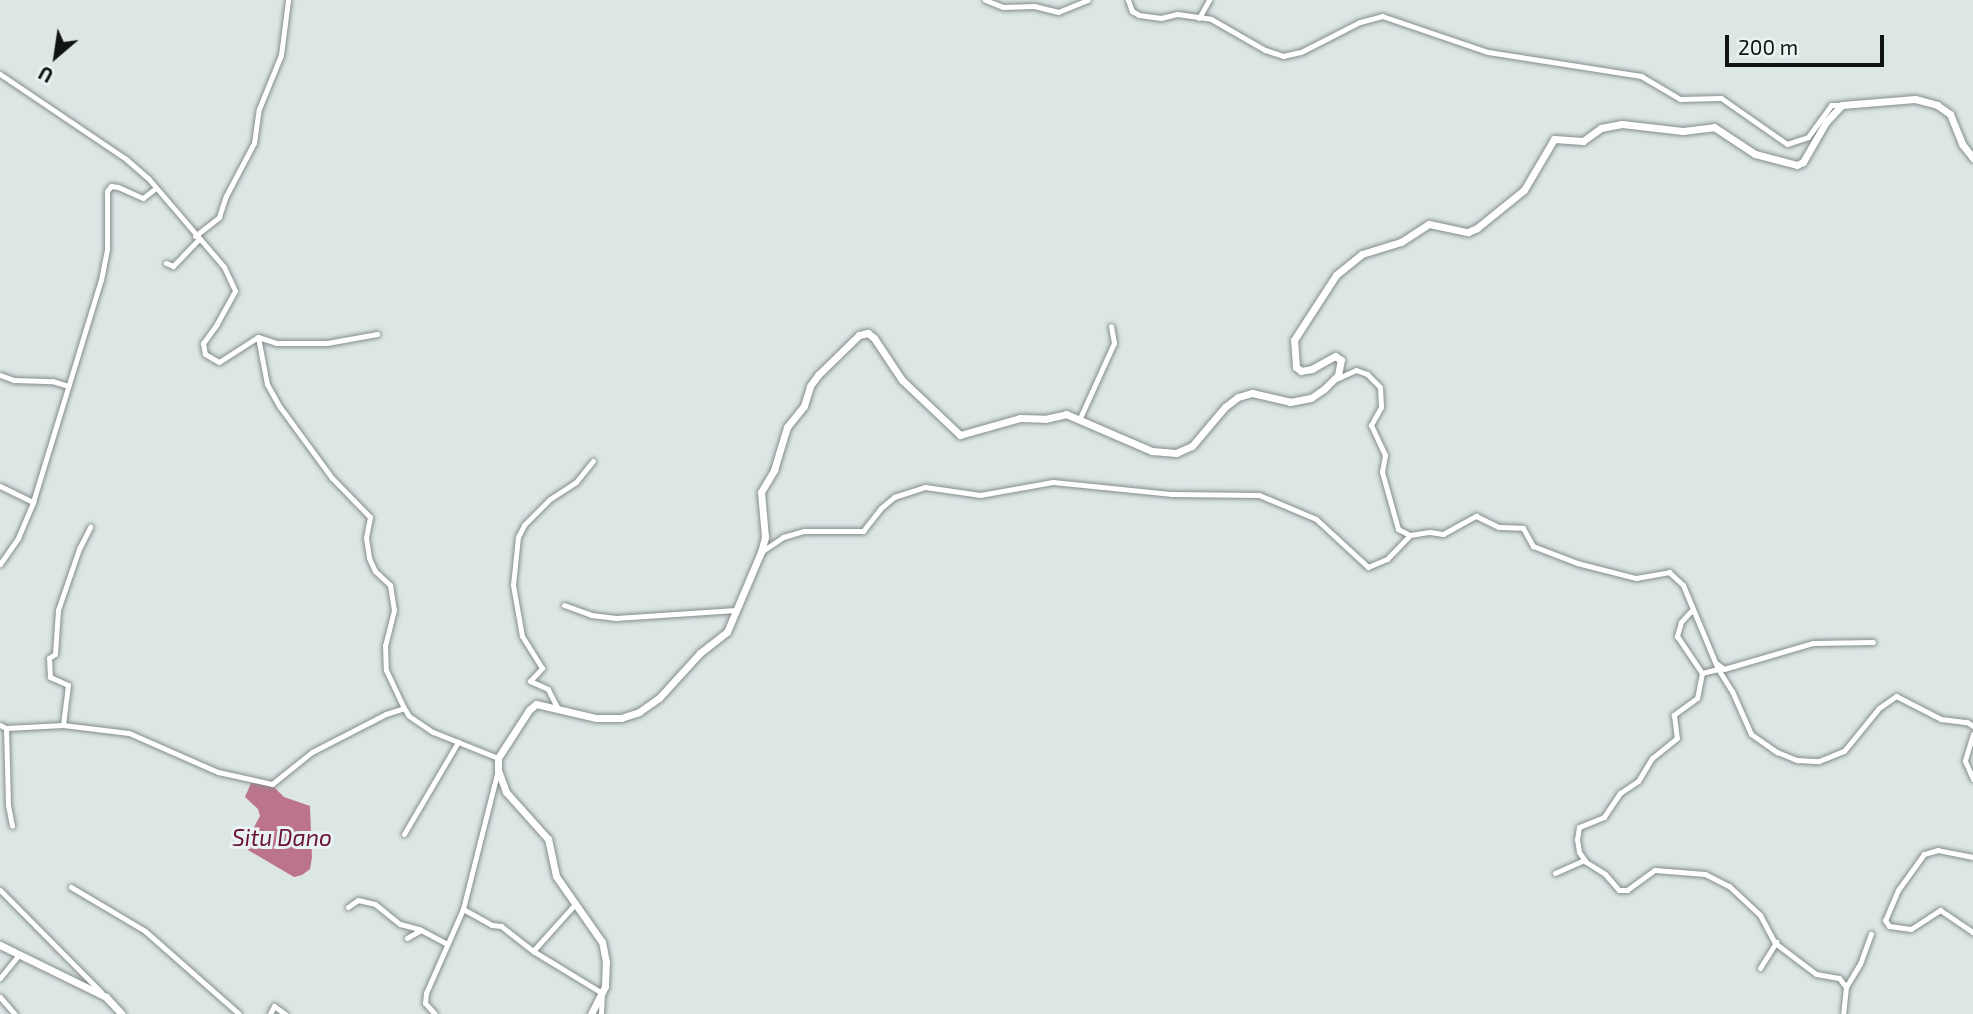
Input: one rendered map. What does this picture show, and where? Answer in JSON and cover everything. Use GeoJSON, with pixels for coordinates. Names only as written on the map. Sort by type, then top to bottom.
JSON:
{"type":"FeatureCollection","features":[{"type":"Feature","properties":{"kind":"street"},"geometry":{"type":"LineString","coordinates":[[166,263],[173,265],[219,217],[226,196],[254,143],[260,109],[281,55],[288,0]]}},
{"type":"Feature","properties":{"kind":"street"},"geometry":{"type":"LineString","coordinates":[[985,0],[1003,7],[1032,6],[1058,12],[1088,0]]}},
{"type":"Feature","properties":{"kind":"street"},"geometry":{"type":"LineString","coordinates":[[1128,0],[1132,11],[1139,15],[1161,18],[1177,14],[1211,19],[1265,50],[1283,56],[1301,52],[1360,22],[1380,16],[1488,52],[1641,76],[1680,99],[1721,98],[1787,144],[1808,137],[1831,105],[1915,99],[1937,105],[1952,117],[1962,144],[1973,158]]}},
{"type":"Feature","properties":{"kind":"street"},"geometry":{"type":"LineString","coordinates":[[1199,18],[1209,0]]}},
{"type":"Feature","properties":{"kind":"street"},"geometry":{"type":"LineString","coordinates":[[0,74],[126,159],[156,188],[224,267],[235,292],[216,327],[203,343],[205,354],[219,362],[258,337]]}},
{"type":"Feature","properties":{"kind":"street"},"geometry":{"type":"LineString","coordinates":[[1334,380],[1340,369],[1339,358],[1335,356],[1312,369],[1301,371],[1296,367],[1294,340],[1336,275],[1362,254],[1401,242],[1429,224],[1468,232],[1477,228],[1524,190],[1555,139],[1583,141],[1601,128],[1622,124],[1683,131],[1709,126],[1725,131],[1755,154],[1797,165],[1803,162],[1826,122],[1842,104]]}},
{"type":"Feature","properties":{"kind":"street"},"geometry":{"type":"LineString","coordinates":[[0,564],[18,538],[33,502],[104,265],[107,191],[111,186],[118,187],[143,198],[156,188]]}},
{"type":"Feature","properties":{"kind":"street"},"geometry":{"type":"LineString","coordinates":[[1080,418],[1114,343],[1111,326]]}},
{"type":"Feature","properties":{"kind":"street"},"geometry":{"type":"LineString","coordinates":[[435,1014],[425,1003],[426,994],[463,909],[498,770],[498,758],[529,710],[542,703],[586,717],[615,719],[639,712],[659,698],[700,653],[727,632],[761,552],[765,537],[761,492],[774,470],[788,428],[804,406],[810,386],[818,375],[859,335],[868,333],[874,338],[902,380],[959,435],[1025,417],[1045,419],[1066,414],[1152,451],[1176,453],[1192,446],[1225,407],[1238,397],[1252,393],[1279,401],[1300,401],[1317,394],[1334,380],[1356,370],[1367,374],[1380,387],[1381,407],[1371,425],[1385,455],[1382,472],[1398,529],[1410,535]]}},
{"type":"Feature","properties":{"kind":"street"},"geometry":{"type":"LineString","coordinates":[[258,337],[275,343],[327,343],[377,334]]}},
{"type":"Feature","properties":{"kind":"street"},"geometry":{"type":"LineString","coordinates":[[258,337],[267,384],[280,407],[332,478],[370,517],[366,538],[369,558],[376,571],[390,585],[394,610],[385,645],[385,664],[404,708],[418,724],[498,758]]}},
{"type":"Feature","properties":{"kind":"street"},"geometry":{"type":"LineString","coordinates":[[0,375],[14,380],[52,381],[68,386]]}},
{"type":"Feature","properties":{"kind":"street"},"geometry":{"type":"LineString","coordinates":[[558,709],[548,689],[530,681],[542,668],[522,636],[513,582],[518,537],[524,525],[550,499],[576,482],[593,461]]}},
{"type":"Feature","properties":{"kind":"street"},"geometry":{"type":"LineString","coordinates":[[761,552],[783,537],[804,531],[863,531],[879,509],[894,497],[925,487],[979,495],[1048,482],[1172,494],[1259,495],[1317,519],[1368,567],[1387,559],[1410,535],[1430,531],[1443,534],[1476,516],[1499,527],[1523,528],[1533,546],[1567,560],[1636,578],[1669,572],[1683,585],[1718,669],[1732,691],[1751,734],[1777,752],[1797,760],[1819,761],[1843,751],[1880,708],[1896,696],[1941,719],[1972,724]]}},
{"type":"Feature","properties":{"kind":"street"},"geometry":{"type":"LineString","coordinates":[[0,486],[33,502]]}},
{"type":"Feature","properties":{"kind":"street"},"geometry":{"type":"LineString","coordinates":[[62,725],[68,685],[50,677],[49,658],[55,654],[58,611],[79,549],[90,527]]}},
{"type":"Feature","properties":{"kind":"street"},"geometry":{"type":"LineString","coordinates":[[564,606],[591,615],[616,618],[737,610]]}},
{"type":"Feature","properties":{"kind":"street"},"geometry":{"type":"LineString","coordinates":[[1693,608],[1681,622],[1678,636],[1702,673],[1697,698],[1674,715],[1677,738],[1652,758],[1638,780],[1620,793],[1603,818],[1578,828],[1578,846],[1584,860],[1605,874],[1616,888],[1623,890],[1653,870],[1710,875],[1741,894],[1760,915],[1776,942],[1804,966],[1830,978],[1838,976],[1846,987]]}},
{"type":"Feature","properties":{"kind":"street"},"geometry":{"type":"LineString","coordinates":[[1710,651],[1724,669],[1813,643],[1873,642]]}},
{"type":"Feature","properties":{"kind":"street"},"geometry":{"type":"LineString","coordinates":[[1702,673],[1718,669]]}},
{"type":"Feature","properties":{"kind":"street"},"geometry":{"type":"LineString","coordinates":[[12,826],[3,726],[62,725],[129,733],[218,772],[272,784],[312,752],[386,714],[404,708]]}},
{"type":"Feature","properties":{"kind":"street"},"geometry":{"type":"LineString","coordinates":[[1973,733],[1965,761],[1973,779]]}},
{"type":"Feature","properties":{"kind":"street"},"geometry":{"type":"LineString","coordinates":[[404,834],[458,742]]}},
{"type":"Feature","properties":{"kind":"street"},"geometry":{"type":"LineString","coordinates":[[498,770],[510,797],[548,839],[556,876],[601,942],[606,965],[601,1014]]}},
{"type":"Feature","properties":{"kind":"street"},"geometry":{"type":"LineString","coordinates":[[0,800],[8,800]]}},
{"type":"Feature","properties":{"kind":"street"},"geometry":{"type":"LineString","coordinates":[[1973,857],[1938,850],[1924,854],[1898,890],[1885,920],[1889,926],[1911,929],[1940,910],[1973,932]]}},
{"type":"Feature","properties":{"kind":"street"},"geometry":{"type":"LineString","coordinates":[[1555,873],[1584,860]]}},
{"type":"Feature","properties":{"kind":"street"},"geometry":{"type":"LineString","coordinates":[[71,887],[145,931],[239,1014]]}},
{"type":"Feature","properties":{"kind":"street"},"geometry":{"type":"LineString","coordinates":[[0,890],[122,1014]]}},
{"type":"Feature","properties":{"kind":"street"},"geometry":{"type":"LineString","coordinates":[[348,907],[358,900],[375,904],[400,924],[421,930],[447,944]]}},
{"type":"Feature","properties":{"kind":"street"},"geometry":{"type":"LineString","coordinates":[[533,951],[576,903]]}},
{"type":"Feature","properties":{"kind":"street"},"geometry":{"type":"LineString","coordinates":[[463,909],[483,921],[500,926],[533,951],[602,993]]}},
{"type":"Feature","properties":{"kind":"street"},"geometry":{"type":"LineString","coordinates":[[407,938],[421,930]]}},
{"type":"Feature","properties":{"kind":"street"},"geometry":{"type":"LineString","coordinates":[[1843,1014],[1846,987],[1860,964],[1871,934]]}},
{"type":"Feature","properties":{"kind":"street"},"geometry":{"type":"LineString","coordinates":[[1760,968],[1776,942]]}},
{"type":"Feature","properties":{"kind":"street"},"geometry":{"type":"LineString","coordinates":[[0,945],[106,997]]}},
{"type":"Feature","properties":{"kind":"street"},"geometry":{"type":"LineString","coordinates":[[0,978],[18,956]]}},
{"type":"Feature","properties":{"kind":"street"},"geometry":{"type":"LineString","coordinates":[[592,1014],[602,993]]}},
{"type":"Feature","properties":{"kind":"street"},"geometry":{"type":"LineString","coordinates":[[0,997],[15,1014]]}},
{"type":"Feature","properties":{"kind":"street"},"geometry":{"type":"LineString","coordinates":[[270,1014],[274,1006],[285,1014]]}},
{"type":"Feature","properties":{"kind":"water","name":"Situ Dano"},"geometry":{"type":"Polygon","coordinates":[[[251,783],[272,785],[284,797],[310,806],[312,857],[310,869],[302,875],[294,877],[248,850],[247,840],[260,816],[258,809],[245,797],[251,783]]]}}]}
